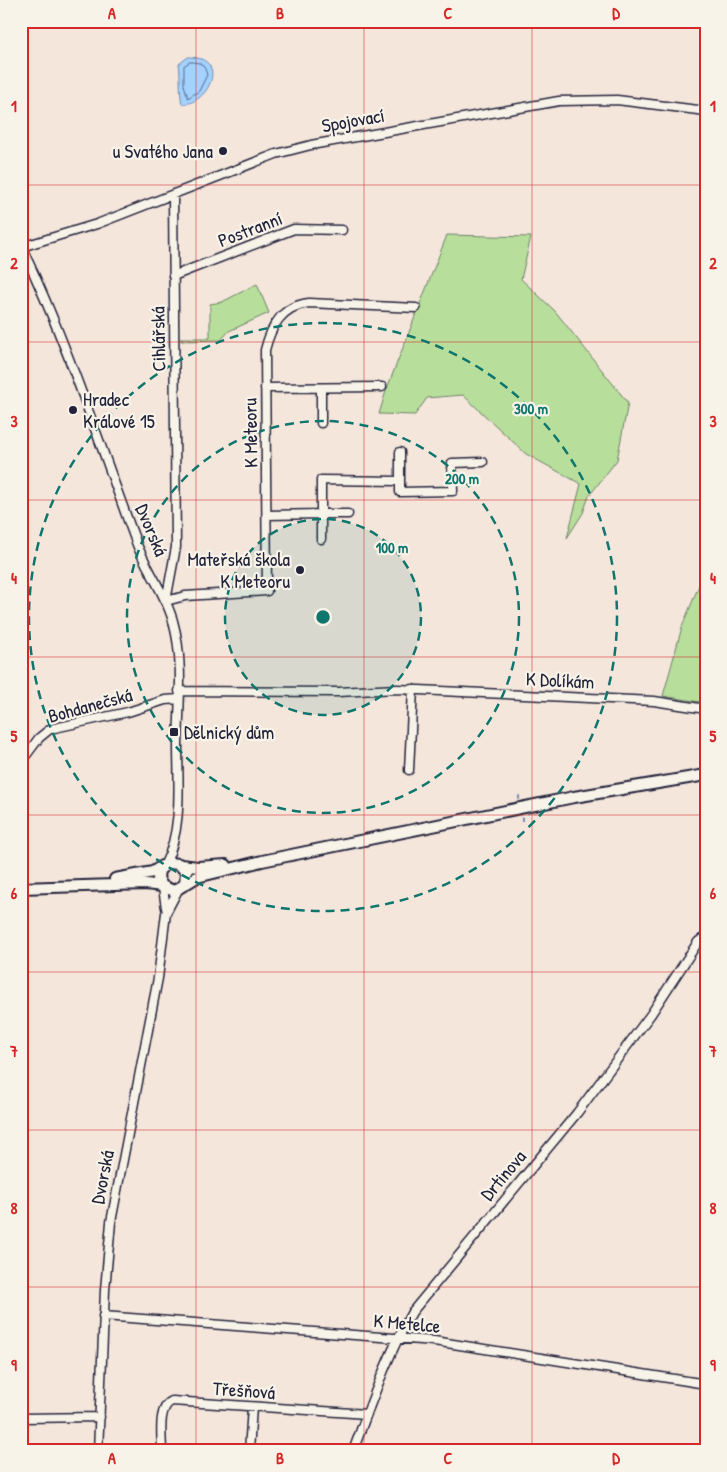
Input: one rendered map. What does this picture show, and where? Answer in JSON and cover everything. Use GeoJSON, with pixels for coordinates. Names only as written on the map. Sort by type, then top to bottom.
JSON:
{"type":"FeatureCollection","features":[{"type":"Feature","properties":{"kind":"main road"},"geometry":{"type":"LineString","coordinates":[[21,888],[146,884],[171,891],[197,877],[262,861],[574,797],[706,774]]}},
{"type":"Feature","properties":{"kind":"main road"},"geometry":{"type":"LineString","coordinates":[[79,885],[142,874],[172,862],[198,867],[262,861]]}},
{"type":"Feature","properties":{"kind":"main road","name":"Dvorská"},"geometry":{"type":"LineString","coordinates":[[162,887],[158,874],[164,865]]}},
{"type":"Feature","properties":{"kind":"main road","name":"Dvorská"},"geometry":{"type":"LineString","coordinates":[[180,865],[186,872],[181,887]]}},
{"type":"Feature","properties":{"kind":"street","name":"Spojovací"},"geometry":{"type":"LineString","coordinates":[[21,247],[97,224],[173,196],[276,154],[311,144],[559,101],[617,100],[706,112]]}},
{"type":"Feature","properties":{"kind":"street","name":"Cihlářská"},"geometry":{"type":"LineString","coordinates":[[166,601],[176,547],[173,196]]}},
{"type":"Feature","properties":{"kind":"street","name":"Postranní"},"geometry":{"type":"LineString","coordinates":[[173,276],[294,229],[342,230]]}},
{"type":"Feature","properties":{"kind":"street","name":"Dvorská"},"geometry":{"type":"LineString","coordinates":[[21,247],[72,362],[138,547],[166,601],[178,648],[180,695],[177,804],[174,840],[164,865]]}},
{"type":"Feature","properties":{"kind":"street","name":"K Meteoru"},"geometry":{"type":"LineString","coordinates":[[166,601],[185,596],[267,591],[265,350],[268,335],[280,316],[303,304],[316,303],[416,308]]}},
{"type":"Feature","properties":{"kind":"street"},"geometry":{"type":"LineString","coordinates":[[265,388],[382,387]]}},
{"type":"Feature","properties":{"kind":"street"},"geometry":{"type":"LineString","coordinates":[[321,388],[321,423]]}},
{"type":"Feature","properties":{"kind":"street"},"geometry":{"type":"LineString","coordinates":[[400,452],[400,492],[453,491]]}},
{"type":"Feature","properties":{"kind":"street"},"geometry":{"type":"LineString","coordinates":[[459,497],[453,491],[452,463],[483,462]]}},
{"type":"Feature","properties":{"kind":"street"},"geometry":{"type":"LineString","coordinates":[[321,539],[321,480],[400,481]]}},
{"type":"Feature","properties":{"kind":"street"},"geometry":{"type":"LineString","coordinates":[[267,515],[348,514]]}},
{"type":"Feature","properties":{"kind":"street"},"geometry":{"type":"LineString","coordinates":[[409,770],[413,689]]}},
{"type":"Feature","properties":{"kind":"street","name":"K Dolíkám"},"geometry":{"type":"LineString","coordinates":[[180,695],[413,689],[654,701],[706,709]]}},
{"type":"Feature","properties":{"kind":"street","name":"Bohdanečská"},"geometry":{"type":"LineString","coordinates":[[21,762],[40,738],[50,729],[128,712],[180,695]]}},
{"type":"Feature","properties":{"kind":"street","name":"Dvorská"},"geometry":{"type":"LineString","coordinates":[[174,840],[180,865]]}},
{"type":"Feature","properties":{"kind":"street","name":"Dvorská"},"geometry":{"type":"LineString","coordinates":[[98,1451],[104,1316],[111,1222],[158,978],[166,913],[162,887]]}},
{"type":"Feature","properties":{"kind":"street","name":"Dvorská"},"geometry":{"type":"LineString","coordinates":[[166,913],[181,887]]}},
{"type":"Feature","properties":{"kind":"street","name":"Drtinova"},"geometry":{"type":"LineString","coordinates":[[354,1451],[398,1338],[412,1312],[577,1113],[651,1014],[698,942],[706,936]]}},
{"type":"Feature","properties":{"kind":"street","name":"K Metelce"},"geometry":{"type":"LineString","coordinates":[[104,1316],[434,1341],[706,1384]]}},
{"type":"Feature","properties":{"kind":"street","name":"Třešňová"},"geometry":{"type":"LineString","coordinates":[[162,1451],[163,1411],[169,1402],[367,1414]]}},
{"type":"Feature","properties":{"kind":"street"},"geometry":{"type":"LineString","coordinates":[[249,1451],[252,1407]]}},
{"type":"Feature","properties":{"kind":"street"},"geometry":{"type":"LineString","coordinates":[[21,1418],[100,1417]]}},
{"type":"Feature","properties":{"kind":"green space"},"geometry":{"type":"Polygon","coordinates":[[[447,235],[531,237],[521,279],[555,311],[628,403],[617,460],[589,496],[583,513],[567,538],[581,484],[526,454],[463,395],[427,398],[415,415],[379,414],[386,391],[447,235]]]}},
{"type":"Feature","properties":{"kind":"green space"},"geometry":{"type":"Polygon","coordinates":[[[257,284],[269,313],[229,331],[221,340],[181,341],[181,338],[210,338],[210,304],[222,302],[257,284]]]}},
{"type":"Feature","properties":{"kind":"green space"},"geometry":{"type":"Polygon","coordinates":[[[706,568],[706,703],[663,696],[682,627],[706,568]]]}},
{"type":"Feature","properties":{"kind":"water"},"geometry":{"type":"Polygon","coordinates":[[[188,57],[201,59],[209,64],[212,72],[211,81],[207,90],[200,97],[182,104],[179,64],[188,57]]]}},
{"type":"Feature","properties":{"kind":"place","name":"u Svatého Jana"},"geometry":{"type":"Point","coordinates":[223,151]}},
{"type":"Feature","properties":{"kind":"place","name":"Hradec Králové 15"},"geometry":{"type":"Point","coordinates":[73,410]}},
{"type":"Feature","properties":{"kind":"place","name":"Mateřská škola K Meteoru"},"geometry":{"type":"Point","coordinates":[300,570]}},
{"type":"Feature","properties":{"kind":"place","name":"Dělnický dům"},"geometry":{"type":"Point","coordinates":[174,732]}}]}
